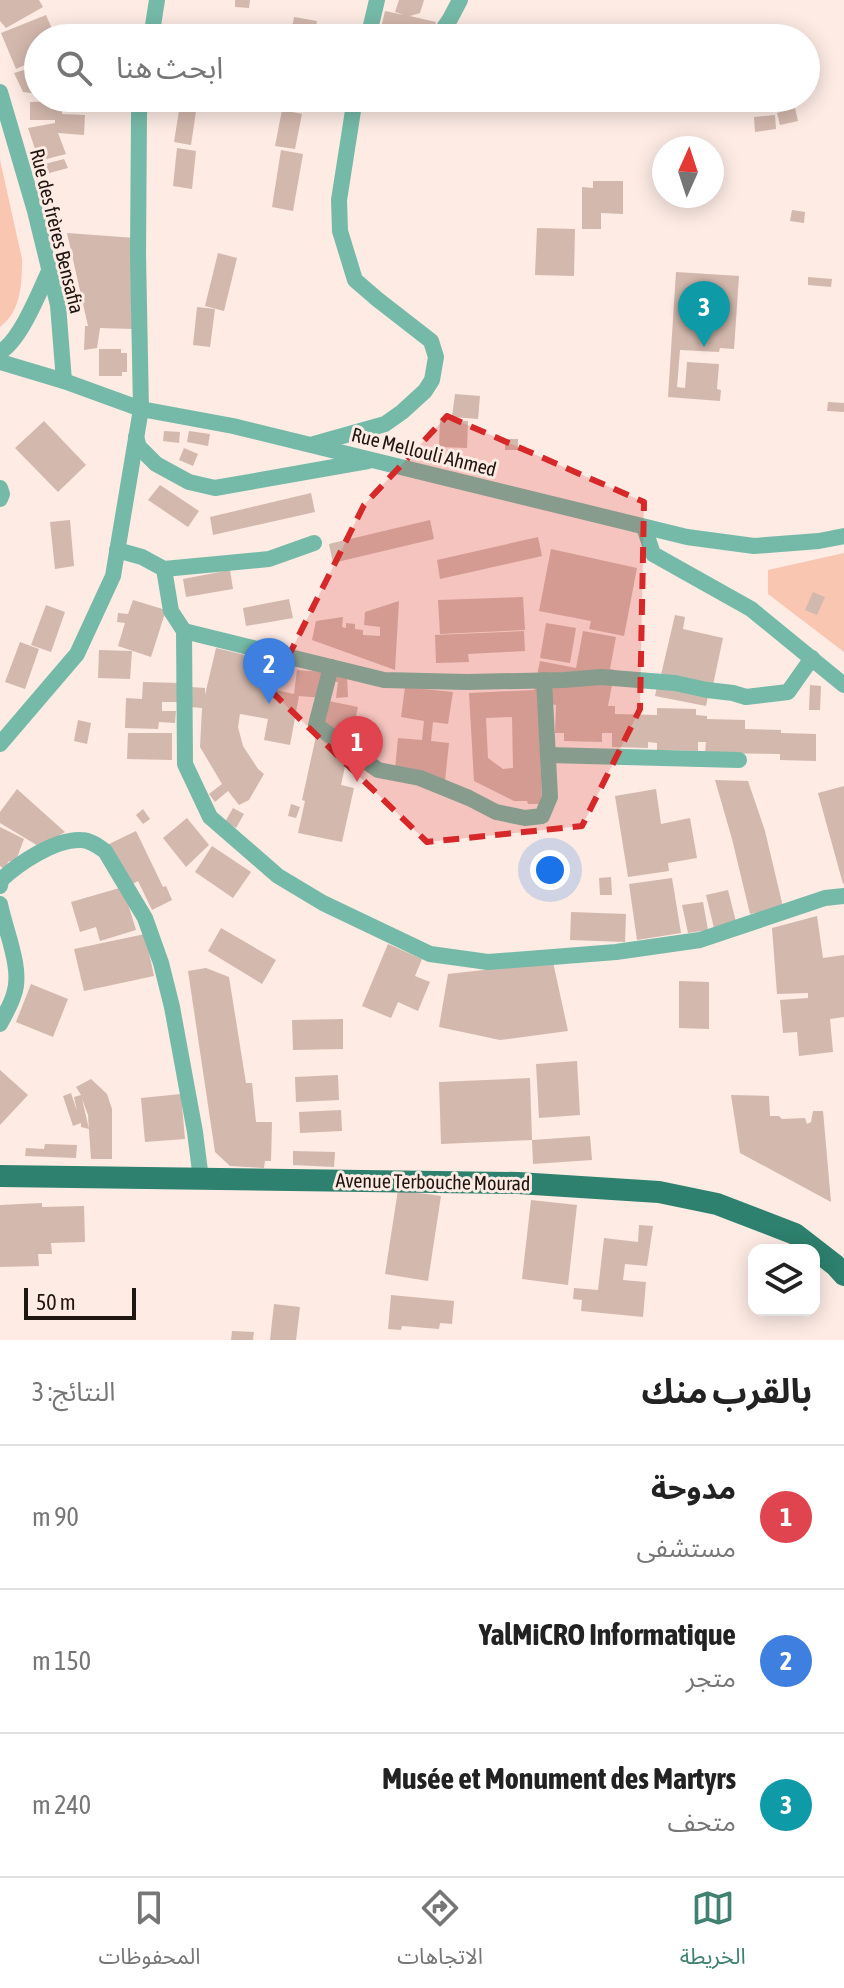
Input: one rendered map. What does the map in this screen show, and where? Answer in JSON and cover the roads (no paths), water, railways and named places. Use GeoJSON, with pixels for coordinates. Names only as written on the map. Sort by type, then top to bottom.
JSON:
{"type":"FeatureCollection","features":[{"type":"Feature","properties":{"kind":"main road","name":"Avenue Terbouche Mourad"},"geometry":{"type":"LineString","coordinates":[[0,1176],[518,1183],[659,1192],[717,1204],[795,1234],[844,1275]]}},
{"type":"Feature","properties":{"kind":"street"},"geometry":{"type":"LineString","coordinates":[[153,24],[157,0]]}},
{"type":"Feature","properties":{"kind":"street"},"geometry":{"type":"LineString","coordinates":[[371,24],[377,0]]}},
{"type":"Feature","properties":{"kind":"street"},"geometry":{"type":"LineString","coordinates":[[447,24],[460,0]]}},
{"type":"Feature","properties":{"kind":"street","name":"Rue des frères Bensafia"},"geometry":{"type":"LineString","coordinates":[[0,92],[35,211],[58,305],[64,381]]}},
{"type":"Feature","properties":{"kind":"street"},"geometry":{"type":"LineString","coordinates":[[0,744],[77,654],[113,576],[141,409],[139,112]]}},
{"type":"Feature","properties":{"kind":"street"},"geometry":{"type":"LineString","coordinates":[[310,445],[385,424],[425,391],[432,380],[436,357],[431,341],[355,280],[340,231],[339,200],[353,112]]}},
{"type":"Feature","properties":{"kind":"street"},"geometry":{"type":"LineString","coordinates":[[0,352],[11,345],[18,334],[49,271]]}},
{"type":"Feature","properties":{"kind":"street","name":"Rue Mellouli Ahmed"},"geometry":{"type":"LineString","coordinates":[[0,362],[141,409],[233,426],[687,537],[754,546],[844,536]]}},
{"type":"Feature","properties":{"kind":"street"},"geometry":{"type":"LineString","coordinates":[[136,437],[139,447],[156,464],[203,487],[215,488],[373,460]]}},
{"type":"Feature","properties":{"kind":"street"},"geometry":{"type":"LineString","coordinates":[[0,488],[0,499]]}},
{"type":"Feature","properties":{"kind":"street"},"geometry":{"type":"LineString","coordinates":[[644,527],[653,554],[751,609],[844,685]]}},
{"type":"Feature","properties":{"kind":"street"},"geometry":{"type":"LineString","coordinates":[[117,550],[142,557],[164,569],[269,559],[314,543]]}},
{"type":"Feature","properties":{"kind":"street"},"geometry":{"type":"LineString","coordinates":[[164,569],[171,611],[184,631],[185,764],[210,817],[278,876],[323,903],[430,954],[488,962],[616,952],[700,940],[825,898],[844,896]]}},
{"type":"Feature","properties":{"kind":"street"},"geometry":{"type":"LineString","coordinates":[[184,631],[384,680],[467,682],[601,677],[675,683],[746,697],[788,692],[812,658]]}},
{"type":"Feature","properties":{"kind":"street"},"geometry":{"type":"LineString","coordinates":[[331,667],[316,725],[378,770],[420,778],[496,812],[525,818],[542,816],[550,797],[544,680]]}},
{"type":"Feature","properties":{"kind":"street"},"geometry":{"type":"LineString","coordinates":[[548,755],[739,760]]}},
{"type":"Feature","properties":{"kind":"street"},"geometry":{"type":"LineString","coordinates":[[0,886],[1,880],[21,864],[57,844],[82,840],[105,851],[145,918],[161,963],[172,1007],[201,1179]]}},
{"type":"Feature","properties":{"kind":"street"},"geometry":{"type":"LineString","coordinates":[[0,904],[17,976],[16,992],[0,1024]]}},
{"type":"Feature","properties":{"kind":"place","name":"Musée et Monument des Martyrs"},"geometry":{"type":"Point","coordinates":[704,347]}},
{"type":"Feature","properties":{"kind":"place","name":"YalMiCRO Informatique"},"geometry":{"type":"Point","coordinates":[269,704]}},
{"type":"Feature","properties":{"kind":"place","name":"مدوحة"},"geometry":{"type":"Point","coordinates":[357,782]}}]}
